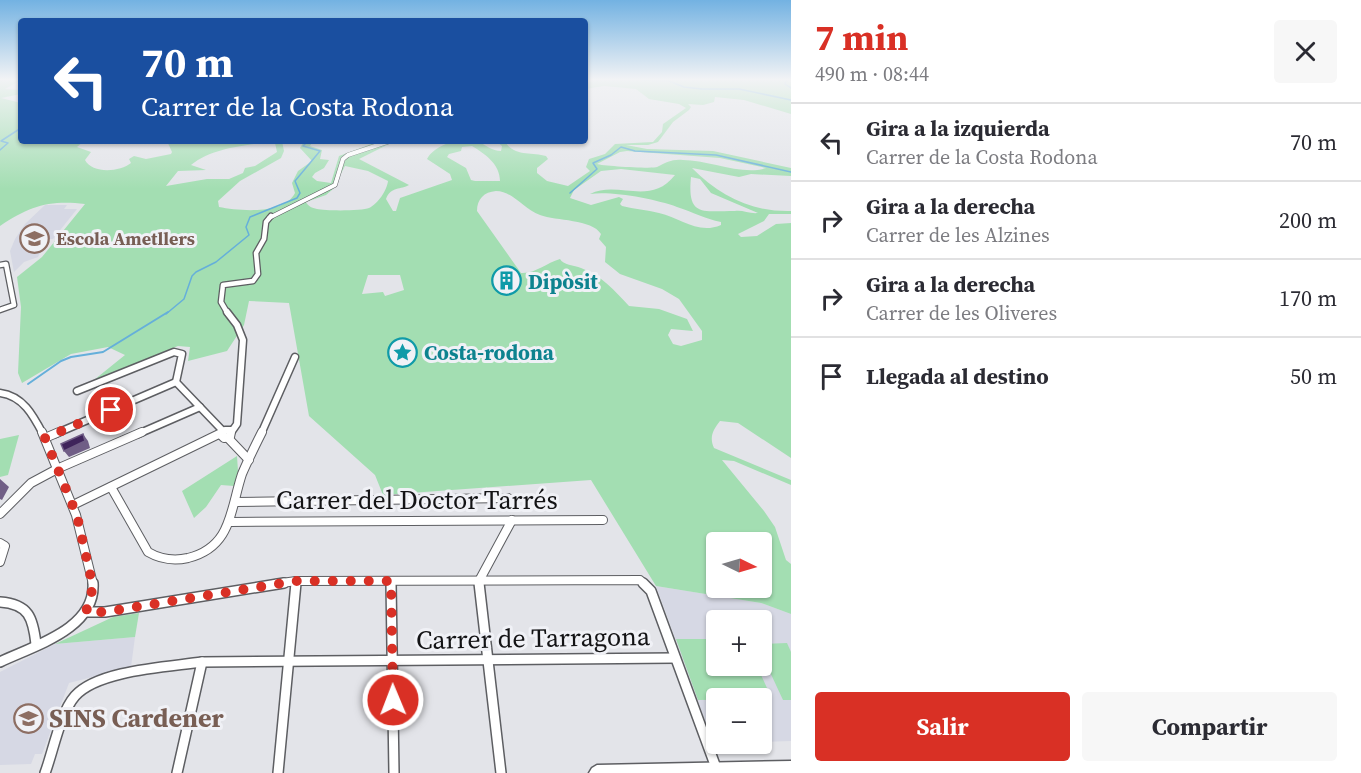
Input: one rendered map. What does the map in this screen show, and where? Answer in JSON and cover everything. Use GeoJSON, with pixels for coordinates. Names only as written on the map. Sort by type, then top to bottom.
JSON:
{"type":"FeatureCollection","features":[{"type":"Feature","properties":{"kind":"street"},"geometry":{"type":"LineString","coordinates":[[74,505],[224,435],[232,434],[231,430],[237,424],[243,340],[241,329],[225,314],[220,299],[223,285],[253,281],[258,274],[255,259],[264,239],[266,222],[280,211],[335,185],[343,159],[348,155],[381,144]]}},
{"type":"Feature","properties":{"kind":"street"},"geometry":{"type":"LineString","coordinates":[[0,310],[14,305],[3,264]]}},
{"type":"Feature","properties":{"kind":"street"},"geometry":{"type":"LineString","coordinates":[[77,391],[174,352],[182,354],[176,382]]}},
{"type":"Feature","properties":{"kind":"street"},"geometry":{"type":"LineString","coordinates":[[111,487],[148,552],[158,558],[177,559],[197,556],[212,546],[225,533],[230,522],[249,459],[286,384],[295,357]]}},
{"type":"Feature","properties":{"kind":"street"},"geometry":{"type":"LineString","coordinates":[[176,382],[249,459]]}},
{"type":"Feature","properties":{"kind":"street"},"geometry":{"type":"LineString","coordinates":[[45,438],[176,382]]}},
{"type":"Feature","properties":{"kind":"street"},"geometry":{"type":"LineString","coordinates":[[0,393],[17,398],[39,425],[74,505],[93,587],[86,612],[76,623],[0,662]]}},
{"type":"Feature","properties":{"kind":"street"},"geometry":{"type":"LineString","coordinates":[[0,514],[31,483],[58,468],[200,407]]}},
{"type":"Feature","properties":{"kind":"street"},"geometry":{"type":"LineString","coordinates":[[236,502],[508,498]]}},
{"type":"Feature","properties":{"kind":"street"},"geometry":{"type":"LineString","coordinates":[[501,773],[479,580],[512,520]]}},
{"type":"Feature","properties":{"kind":"street","name":"Carrer del Doctor Tarrés"},"geometry":{"type":"LineString","coordinates":[[230,522],[603,520]]}},
{"type":"Feature","properties":{"kind":"street"},"geometry":{"type":"LineString","coordinates":[[0,543],[5,546],[0,562]]}},
{"type":"Feature","properties":{"kind":"street"},"geometry":{"type":"LineString","coordinates":[[86,612],[105,612],[296,581],[640,580],[651,591],[717,771]]}},
{"type":"Feature","properties":{"kind":"street"},"geometry":{"type":"LineString","coordinates":[[278,773],[296,581]]}},
{"type":"Feature","properties":{"kind":"street"},"geometry":{"type":"LineString","coordinates":[[391,581],[394,773]]}},
{"type":"Feature","properties":{"kind":"street"},"geometry":{"type":"LineString","coordinates":[[0,602],[10,602],[24,608],[33,620],[36,644]]}},
{"type":"Feature","properties":{"kind":"street","name":"Carrer de Tarragona"},"geometry":{"type":"LineString","coordinates":[[45,773],[74,696],[87,685],[133,673],[202,662],[675,658]]}},
{"type":"Feature","properties":{"kind":"street"},"geometry":{"type":"LineString","coordinates":[[177,773],[202,662]]}},
{"type":"Feature","properties":{"kind":"street"},"geometry":{"type":"LineString","coordinates":[[597,773],[791,769]]}},
{"type":"Feature","properties":{"kind":"shaded area","name":"Escola Ametllers"},"geometry":{"type":"Polygon","coordinates":[[[45,205],[67,205],[64,209],[77,209],[53,239],[47,239],[38,257],[24,262],[14,272],[10,251],[15,239],[25,224],[45,205]]]}},
{"type":"Feature","properties":{"kind":"shaded area"},"geometry":{"type":"Polygon","coordinates":[[[656,586],[706,594],[706,598],[730,598],[761,603],[791,614],[791,741],[772,742],[772,688],[706,688],[706,723],[656,586]]]}},
{"type":"Feature","properties":{"kind":"shaded area","name":"SINS Cardener"},"geometry":{"type":"Polygon","coordinates":[[[135,637],[131,667],[69,683],[42,754],[35,754],[31,764],[0,765],[0,672],[55,644],[135,637]]]}},
{"type":"Feature","properties":{"kind":"green space"},"geometry":{"type":"Polygon","coordinates":[[[0,116],[18,116],[18,144],[80,144],[77,147],[91,152],[85,160],[89,165],[106,170],[126,166],[131,163],[129,159],[134,156],[146,159],[171,154],[168,144],[257,144],[228,149],[199,159],[191,165],[206,170],[178,171],[166,186],[207,179],[229,179],[277,152],[275,144],[283,144],[284,151],[281,158],[240,181],[218,201],[219,207],[249,210],[261,210],[281,205],[295,193],[292,183],[298,171],[312,161],[300,148],[302,144],[311,144],[310,146],[322,150],[320,159],[329,160],[324,168],[312,177],[317,181],[331,183],[339,156],[371,144],[389,144],[359,159],[409,185],[393,190],[388,195],[386,199],[393,211],[396,211],[400,198],[452,180],[450,174],[427,159],[442,145],[483,144],[501,151],[502,146],[500,144],[507,144],[518,152],[546,156],[548,159],[537,168],[537,173],[547,181],[568,186],[590,171],[586,167],[589,159],[605,154],[615,144],[653,142],[662,132],[663,124],[674,116],[681,116],[673,122],[658,142],[648,145],[626,145],[647,149],[713,151],[791,168],[791,176],[751,174],[739,177],[692,168],[714,187],[737,200],[763,209],[791,211],[791,214],[769,214],[764,221],[738,234],[741,237],[757,236],[776,224],[791,223],[791,458],[738,423],[720,421],[712,440],[714,448],[791,480],[791,485],[734,461],[722,460],[775,527],[786,560],[791,564],[791,614],[761,603],[730,598],[772,598],[772,532],[706,532],[706,594],[656,586],[591,480],[383,495],[375,475],[309,416],[289,303],[249,301],[244,325],[227,351],[188,361],[190,347],[178,346],[94,380],[125,355],[108,347],[71,354],[22,383],[18,373],[21,307],[17,277],[42,257],[85,204],[50,204],[31,209],[0,226],[0,116]],[[472,146],[462,147],[461,151],[449,154],[447,157],[466,168],[471,180],[500,181],[497,169],[491,160],[472,146]],[[620,152],[597,164],[653,168],[679,160],[736,169],[766,168],[720,158],[620,152]],[[345,166],[333,189],[326,195],[306,202],[308,205],[321,210],[365,209],[379,200],[388,181],[368,171],[345,166]],[[621,169],[601,171],[574,190],[570,198],[591,205],[619,197],[623,199],[620,204],[622,206],[667,215],[697,227],[713,228],[721,225],[721,222],[657,201],[634,196],[590,194],[601,190],[655,190],[675,175],[621,169]],[[691,177],[692,199],[694,205],[699,209],[758,213],[711,193],[700,179],[691,177]],[[502,192],[488,193],[482,197],[477,211],[521,273],[531,272],[560,259],[566,264],[595,275],[629,306],[659,309],[687,319],[693,331],[671,329],[668,335],[673,344],[681,346],[702,340],[702,331],[679,299],[662,289],[620,274],[605,262],[606,247],[599,239],[601,234],[596,229],[582,223],[540,215],[502,192]],[[368,275],[362,294],[383,292],[385,296],[404,290],[400,275],[368,275]]]}},
{"type":"Feature","properties":{"kind":"green space"},"geometry":{"type":"Polygon","coordinates":[[[19,435],[8,475],[0,477],[0,439],[19,435]]]}},
{"type":"Feature","properties":{"kind":"green space"},"geometry":{"type":"Polygon","coordinates":[[[237,456],[238,471],[234,486],[221,485],[206,507],[194,518],[182,491],[237,456]]]}},
{"type":"Feature","properties":{"kind":"green space"},"geometry":{"type":"Polygon","coordinates":[[[139,613],[135,637],[55,644],[113,617],[139,613]]]}},
{"type":"Feature","properties":{"kind":"green space"},"geometry":{"type":"Polygon","coordinates":[[[676,639],[706,639],[706,676],[762,676],[767,688],[706,688],[706,700],[698,700],[676,639]]]}},
{"type":"Feature","properties":{"kind":"green space"},"geometry":{"type":"Polygon","coordinates":[[[787,643],[791,652],[791,700],[783,700],[772,676],[772,644],[787,643]]]}},
{"type":"Feature","properties":{"kind":"building"},"geometry":{"type":"Polygon","coordinates":[[[83,434],[85,441],[64,451],[61,444],[83,434]]]}},
{"type":"Feature","properties":{"kind":"waterway"},"geometry":{"type":"LineString","coordinates":[[0,150],[8,143],[1,141],[18,130]]}},
{"type":"Feature","properties":{"kind":"waterway"},"geometry":{"type":"LineString","coordinates":[[166,314],[184,299],[192,276],[196,272],[216,262],[249,235],[246,227],[250,217],[297,198],[300,193],[295,181],[320,151],[303,146],[305,144]]}},
{"type":"Feature","properties":{"kind":"waterway"},"geometry":{"type":"LineString","coordinates":[[570,193],[597,169],[593,163],[611,155],[621,147],[635,151],[716,155],[791,172]]}},
{"type":"Feature","properties":{"kind":"waterway"},"geometry":{"type":"LineString","coordinates":[[28,384],[61,361],[71,357],[103,352],[168,312]]}},
{"type":"Feature","properties":{"kind":"place","name":"Escola Ametllers"},"geometry":{"type":"Point","coordinates":[35,238]}},
{"type":"Feature","properties":{"kind":"place","name":"Dipòsit"},"geometry":{"type":"Point","coordinates":[507,281]}},
{"type":"Feature","properties":{"kind":"place","name":"Costa-rodona"},"geometry":{"type":"Point","coordinates":[403,352]}},
{"type":"Feature","properties":{"kind":"place","name":"SINS Cardener"},"geometry":{"type":"Point","coordinates":[28,718]}},
{"type":"Feature","properties":{"kind":"route"},"geometry":{"type":"LineString","coordinates":[[111,410],[45,438],[77,516],[93,587],[86,612],[105,612],[296,581],[391,581],[393,700]]}}]}
